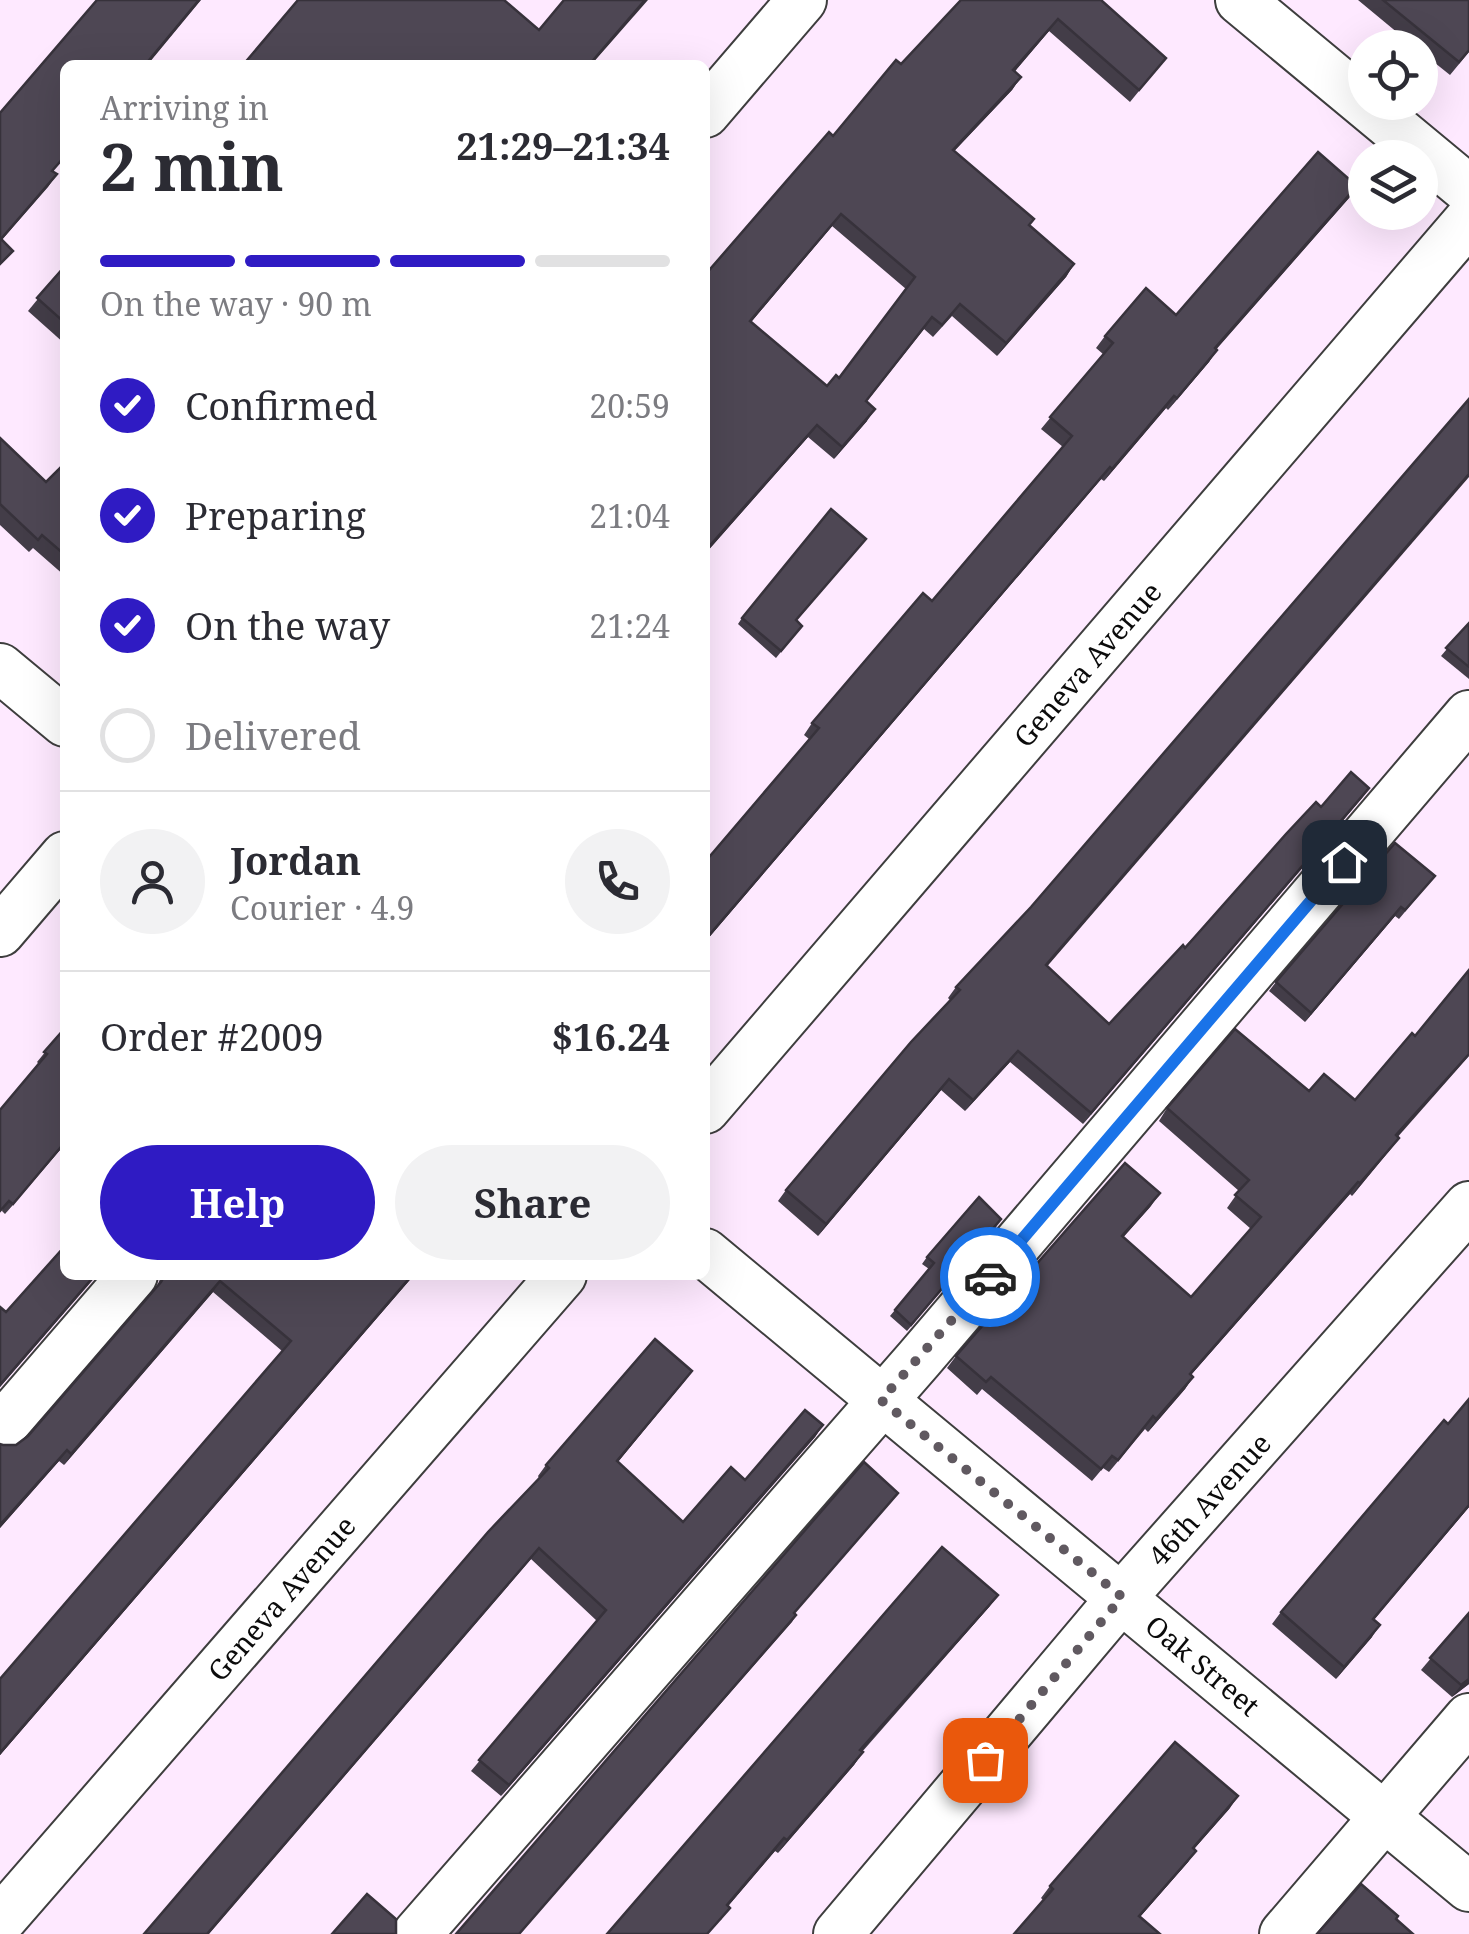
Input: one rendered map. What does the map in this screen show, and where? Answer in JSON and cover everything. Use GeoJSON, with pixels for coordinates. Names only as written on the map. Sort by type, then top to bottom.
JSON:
{"type":"FeatureCollection","features":[{"type":"Feature","properties":{"kind":"street"},"geometry":{"type":"LineString","coordinates":[[710,106],[802,0]]}},
{"type":"Feature","properties":{"kind":"street"},"geometry":{"type":"LineString","coordinates":[[1240,0],[1469,190]]}},
{"type":"Feature","properties":{"kind":"street","name":"Geneva Avenue"},"geometry":{"type":"LineString","coordinates":[[710,1102],[1469,220]]}},
{"type":"Feature","properties":{"kind":"street"},"geometry":{"type":"LineString","coordinates":[[0,668],[60,718]]}},
{"type":"Feature","properties":{"kind":"street"},"geometry":{"type":"LineString","coordinates":[[417,1934],[1469,716]]}},
{"type":"Feature","properties":{"kind":"street"},"geometry":{"type":"LineString","coordinates":[[0,932],[60,862]]}},
{"type":"Feature","properties":{"kind":"street","name":"46th Avenue"},"geometry":{"type":"LineString","coordinates":[[838,1934],[1122,1597],[1469,1206]]}},
{"type":"Feature","properties":{"kind":"street","name":"Oak Street"},"geometry":{"type":"LineString","coordinates":[[710,1256],[1469,1887]]}},
{"type":"Feature","properties":{"kind":"street"},"geometry":{"type":"LineString","coordinates":[[0,1429],[129,1280]]}},
{"type":"Feature","properties":{"kind":"street","name":"Geneva Avenue"},"geometry":{"type":"LineString","coordinates":[[0,1921],[558,1280]]}},
{"type":"Feature","properties":{"kind":"street"},"geometry":{"type":"LineString","coordinates":[[1284,1934],[1469,1718]]}},
{"type":"Feature","properties":{"kind":"building"},"geometry":{"type":"Polygon","coordinates":[[[97,0],[199,0],[149,60],[60,60],[60,162],[52,171],[57,174],[1,239],[13,251],[0,264],[0,113],[97,0]]]}},
{"type":"Feature","properties":{"kind":"building"},"geometry":{"type":"Polygon","coordinates":[[[298,0],[504,0],[539,30],[564,0],[645,0],[593,60],[247,60],[298,0]]]}},
{"type":"Feature","properties":{"kind":"building"},"geometry":{"type":"Polygon","coordinates":[[[961,0],[1101,0],[1166,58],[1139,90],[1058,19],[1013,70],[1021,77],[953,150],[1034,219],[1029,225],[1074,264],[1006,343],[960,304],[942,325],[932,317],[866,401],[875,409],[842,447],[817,425],[710,545],[710,269],[829,132],[833,136],[896,60],[901,64],[961,0]],[[841,214],[750,321],[827,386],[836,375],[839,378],[915,277],[841,214]]]}},
{"type":"Feature","properties":{"kind":"building"},"geometry":{"type":"Polygon","coordinates":[[[1383,0],[1469,0],[1469,50],[1459,62],[1438,45],[1438,30],[1420,30],[1383,0]]]}},
{"type":"Feature","properties":{"kind":"building"},"geometry":{"type":"Polygon","coordinates":[[[1318,152],[1348,178],[1348,196],[710,934],[710,856],[819,728],[812,723],[923,593],[932,601],[1072,436],[1050,417],[1113,343],[1105,336],[1146,288],[1176,315],[1318,152]]]}},
{"type":"Feature","properties":{"kind":"building"},"geometry":{"type":"Polygon","coordinates":[[[60,272],[60,319],[37,298],[60,272]]]}},
{"type":"Feature","properties":{"kind":"building"},"geometry":{"type":"Polygon","coordinates":[[[1469,399],[1469,474],[1046,965],[1109,1024],[1183,945],[1185,948],[1316,802],[1321,807],[1351,772],[1369,788],[1091,1113],[1018,1051],[973,1100],[949,1079],[826,1224],[786,1190],[960,990],[956,987],[1031,907],[1469,399]]]}},
{"type":"Feature","properties":{"kind":"building"},"geometry":{"type":"Polygon","coordinates":[[[0,438],[46,482],[60,468],[60,551],[42,535],[38,540],[0,504],[0,438]]]}},
{"type":"Feature","properties":{"kind":"building"},"geometry":{"type":"Polygon","coordinates":[[[831,509],[866,539],[796,620],[802,626],[781,651],[742,618],[831,509]]]}},
{"type":"Feature","properties":{"kind":"building"},"geometry":{"type":"Polygon","coordinates":[[[1469,623],[1469,667],[1446,648],[1469,623]]]}},
{"type":"Feature","properties":{"kind":"building"},"geometry":{"type":"Polygon","coordinates":[[[1395,843],[1435,876],[1405,910],[1401,907],[1311,1013],[1276,982],[1395,843]]]}},
{"type":"Feature","properties":{"kind":"building"},"geometry":{"type":"Polygon","coordinates":[[[1469,970],[1469,1054],[1118,1460],[1112,1456],[1101,1469],[991,1377],[986,1382],[956,1356],[1125,1163],[1160,1193],[1122,1236],[1191,1297],[1261,1217],[1235,1195],[1249,1180],[1167,1108],[1235,1029],[1309,1091],[1324,1074],[1355,1100],[1469,970]]]}},
{"type":"Feature","properties":{"kind":"building"},"geometry":{"type":"Polygon","coordinates":[[[60,1034],[60,1148],[13,1204],[9,1201],[0,1211],[0,1110],[47,1054],[44,1052],[60,1034]]]}},
{"type":"Feature","properties":{"kind":"building"},"geometry":{"type":"Polygon","coordinates":[[[979,1197],[1001,1219],[911,1325],[895,1310],[934,1263],[927,1257],[979,1197]]]}},
{"type":"Feature","properties":{"kind":"building"},"geometry":{"type":"Polygon","coordinates":[[[60,1252],[60,1280],[91,1280],[0,1385],[0,1307],[6,1312],[60,1252]]]}},
{"type":"Feature","properties":{"kind":"building"},"geometry":{"type":"Polygon","coordinates":[[[162,1280],[408,1280],[0,1753],[0,1679],[291,1341],[220,1281],[71,1454],[67,1450],[0,1525],[0,1444],[16,1445],[28,1436],[162,1280]]]}},
{"type":"Feature","properties":{"kind":"building"},"geometry":{"type":"Polygon","coordinates":[[[655,1339],[692,1371],[617,1461],[683,1522],[731,1467],[745,1480],[805,1410],[823,1425],[509,1785],[479,1760],[606,1610],[539,1548],[207,1934],[144,1934],[488,1532],[549,1468],[546,1465],[655,1339]]]}},
{"type":"Feature","properties":{"kind":"building"},"geometry":{"type":"Polygon","coordinates":[[[1469,1399],[1469,1505],[1373,1619],[1380,1625],[1344,1667],[1281,1612],[1444,1420],[1448,1424],[1469,1399]]]}},
{"type":"Feature","properties":{"kind":"building"},"geometry":{"type":"Polygon","coordinates":[[[864,1462],[898,1493],[796,1615],[519,1934],[456,1934],[864,1462]]]}},
{"type":"Feature","properties":{"kind":"building"},"geometry":{"type":"Polygon","coordinates":[[[942,1547],[998,1595],[860,1750],[863,1752],[787,1840],[784,1838],[727,1905],[730,1908],[707,1934],[607,1934],[942,1547]]]}},
{"type":"Feature","properties":{"kind":"building"},"geometry":{"type":"Polygon","coordinates":[[[1469,1613],[1469,1679],[1461,1685],[1430,1658],[1469,1613]]]}},
{"type":"Feature","properties":{"kind":"building"},"geometry":{"type":"Polygon","coordinates":[[[1175,1742],[1238,1796],[1139,1916],[1160,1934],[1014,1934],[1053,1889],[1050,1886],[1175,1742]]]}},
{"type":"Feature","properties":{"kind":"building"},"geometry":{"type":"Polygon","coordinates":[[[1361,1884],[1398,1916],[1396,1919],[1413,1934],[1317,1934],[1361,1884]]]}},
{"type":"Feature","properties":{"kind":"building"},"geometry":{"type":"Polygon","coordinates":[[[367,1894],[396,1919],[396,1934],[332,1934],[367,1894]]]}},
{"type":"Feature","properties":{"kind":"way so far"},"geometry":{"type":"LineString","coordinates":[[985,1760],[1122,1597],[881,1400],[990,1277]]}},
{"type":"Feature","properties":{"kind":"route"},"geometry":{"type":"LineString","coordinates":[[990,1277],[1344,862]]}}]}
